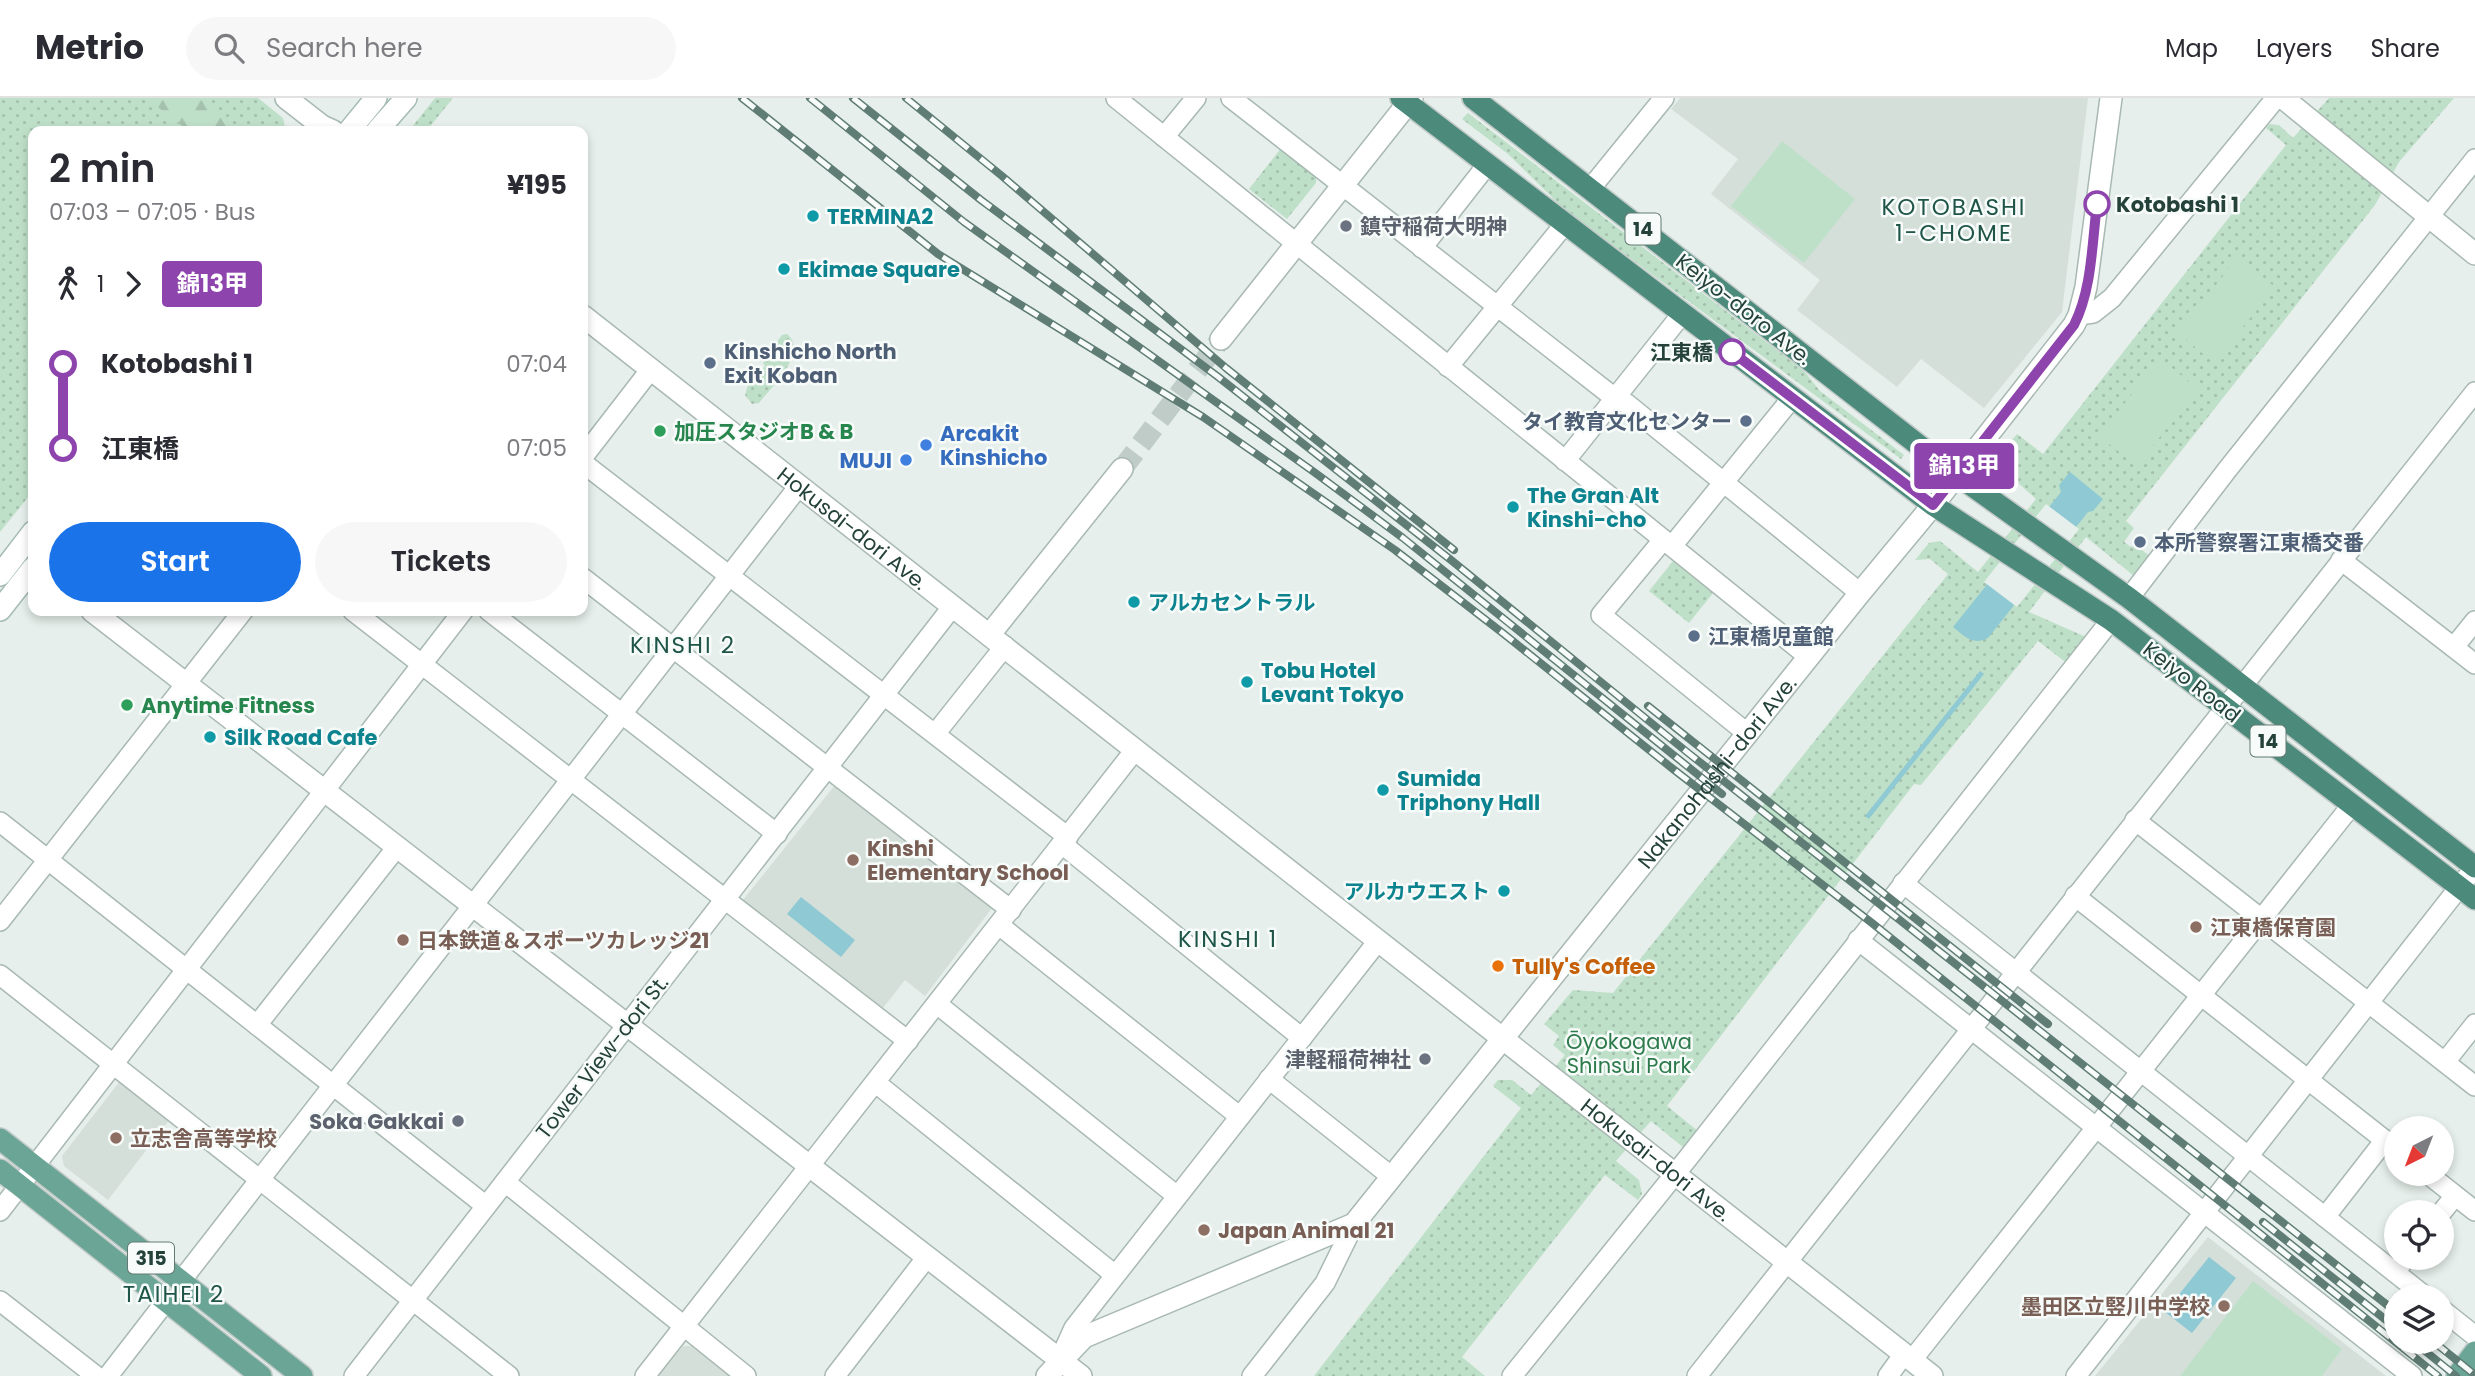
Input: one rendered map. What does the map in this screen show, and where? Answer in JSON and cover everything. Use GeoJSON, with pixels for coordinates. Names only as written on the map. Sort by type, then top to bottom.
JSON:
{"type":"FeatureCollection","features":[{"type":"Feature","properties":{"kind":"highway","name":"Keiyo-doro Ave."},"geometry":{"type":"LineString","coordinates":[[1473,98],[1957,475],[2016,517]]}},
{"type":"Feature","properties":{"kind":"highway","name":"Keiyo-doro Ave."},"geometry":{"type":"LineString","coordinates":[[1407,100],[1564,225],[1933,505]]}},
{"type":"Feature","properties":{"kind":"highway","name":"Keiyo Road"},"geometry":{"type":"LineString","coordinates":[[1933,505],[2112,620],[2467,893]]}},
{"type":"Feature","properties":{"kind":"highway","name":"Keiyo Road"},"geometry":{"type":"LineString","coordinates":[[2016,517],[2129,597],[2475,867]]}},
{"type":"Feature","properties":{"kind":"main road","name":"315"},"geometry":{"type":"LineString","coordinates":[[0,1139],[302,1376]]}},
{"type":"Feature","properties":{"kind":"main road","name":"315"},"geometry":{"type":"LineString","coordinates":[[0,1170],[261,1376]]}},
{"type":"Feature","properties":{"kind":"main road"},"geometry":{"type":"LineString","coordinates":[[2457,1376],[2475,1352]]}},
{"type":"Feature","properties":{"kind":"street"},"geometry":{"type":"LineString","coordinates":[[286,98],[322,126]]}},
{"type":"Feature","properties":{"kind":"street"},"geometry":{"type":"LineString","coordinates":[[353,126],[376,98]]}},
{"type":"Feature","properties":{"kind":"street"},"geometry":{"type":"LineString","coordinates":[[381,126],[406,98]]}},
{"type":"Feature","properties":{"kind":"street"},"geometry":{"type":"LineString","coordinates":[[1116,98],[1809,657]]}},
{"type":"Feature","properties":{"kind":"street"},"geometry":{"type":"LineString","coordinates":[[1164,137],[1196,98]]}},
{"type":"Feature","properties":{"kind":"street"},"geometry":{"type":"LineString","coordinates":[[1231,98],[1616,397],[1860,593]]}},
{"type":"Feature","properties":{"kind":"street"},"geometry":{"type":"LineString","coordinates":[[1590,189],[1664,98]]}},
{"type":"Feature","properties":{"kind":"street"},"geometry":{"type":"LineString","coordinates":[[2111,98],[2086,287],[2079,316],[2093,313],[2114,295],[2276,98]]}},
{"type":"Feature","properties":{"kind":"street"},"geometry":{"type":"LineString","coordinates":[[2283,98],[2475,254]]}},
{"type":"Feature","properties":{"kind":"street"},"geometry":{"type":"LineString","coordinates":[[1221,339],[1407,100]]}},
{"type":"Feature","properties":{"kind":"street"},"geometry":{"type":"LineString","coordinates":[[2129,597],[2475,159]]}},
{"type":"Feature","properties":{"kind":"street"},"geometry":{"type":"LineString","coordinates":[[1422,248],[1487,165]]}},
{"type":"Feature","properties":{"kind":"street"},"geometry":{"type":"LineString","coordinates":[[1448,367],[1564,225]]}},
{"type":"Feature","properties":{"kind":"street"},"geometry":{"type":"LineString","coordinates":[[1565,461],[1682,314]]}},
{"type":"Feature","properties":{"kind":"street","name":"Nakanohashi-dori Ave."},"geometry":{"type":"LineString","coordinates":[[1354,1224],[1957,475],[2066,337],[2079,316]]}},
{"type":"Feature","properties":{"kind":"street","name":"Hokusai-dori Ave."},"geometry":{"type":"LineString","coordinates":[[588,320],[1932,1376]]}},
{"type":"Feature","properties":{"kind":"street"},"geometry":{"type":"LineString","coordinates":[[588,451],[651,369]]}},
{"type":"Feature","properties":{"kind":"street"},"geometry":{"type":"LineString","coordinates":[[1748,734],[1601,615],[1724,483],[1792,398]]}},
{"type":"Feature","properties":{"kind":"street"},"geometry":{"type":"LineString","coordinates":[[1697,1376],[2242,684],[2471,404]]}},
{"type":"Feature","properties":{"kind":"street"},"geometry":{"type":"LineString","coordinates":[[588,467],[935,734],[1301,1038]]}},
{"type":"Feature","properties":{"kind":"street"},"geometry":{"type":"LineString","coordinates":[[935,734],[997,640],[1122,469]]}},
{"type":"Feature","properties":{"kind":"street"},"geometry":{"type":"LineString","coordinates":[[181,1281],[799,486]]}},
{"type":"Feature","properties":{"kind":"street"},"geometry":{"type":"LineString","coordinates":[[2341,560],[2475,664]]}},
{"type":"Feature","properties":{"kind":"street"},"geometry":{"type":"LineString","coordinates":[[0,575],[28,562]]}},
{"type":"Feature","properties":{"kind":"street"},"geometry":{"type":"LineString","coordinates":[[0,610],[28,562]]}},
{"type":"Feature","properties":{"kind":"street"},"geometry":{"type":"LineString","coordinates":[[588,582],[827,768],[1239,1116]]}},
{"type":"Feature","properties":{"kind":"street","name":"Tower View-dori St."},"geometry":{"type":"LineString","coordinates":[[354,1376],[953,606]]}},
{"type":"Feature","properties":{"kind":"street"},"geometry":{"type":"LineString","coordinates":[[98,616],[927,1257],[1054,1368],[1081,1376]]}},
{"type":"Feature","properties":{"kind":"street"},"geometry":{"type":"LineString","coordinates":[[0,921],[239,616]]}},
{"type":"Feature","properties":{"kind":"street"},"geometry":{"type":"LineString","coordinates":[[358,616],[908,1041]]}},
{"type":"Feature","properties":{"kind":"street"},"geometry":{"type":"LineString","coordinates":[[0,1211],[459,616]]}},
{"type":"Feature","properties":{"kind":"street"},"geometry":{"type":"LineString","coordinates":[[496,616],[777,834]]}},
{"type":"Feature","properties":{"kind":"street"},"geometry":{"type":"LineString","coordinates":[[1512,1376],[1668,1169],[1858,940],[2112,620]]}},
{"type":"Feature","properties":{"kind":"street"},"geometry":{"type":"LineString","coordinates":[[2454,647],[2475,621]]}},
{"type":"Feature","properties":{"kind":"street"},"geometry":{"type":"LineString","coordinates":[[645,1376],[1135,750]]}},
{"type":"Feature","properties":{"kind":"street"},"geometry":{"type":"LineString","coordinates":[[1888,1376],[1908,1357],[2096,1127],[2351,806]]}},
{"type":"Feature","properties":{"kind":"street"},"geometry":{"type":"LineString","coordinates":[[2135,820],[2475,1086]]}},
{"type":"Feature","properties":{"kind":"street"},"geometry":{"type":"LineString","coordinates":[[0,822],[486,1206]]}},
{"type":"Feature","properties":{"kind":"street"},"geometry":{"type":"LineString","coordinates":[[257,1025],[397,847]]}},
{"type":"Feature","properties":{"kind":"street"},"geometry":{"type":"LineString","coordinates":[[2076,1376],[2368,1003],[2467,893],[2475,867]]}},
{"type":"Feature","properties":{"kind":"street"},"geometry":{"type":"LineString","coordinates":[[1903,883],[2325,1217],[2384,1254]]}},
{"type":"Feature","properties":{"kind":"street"},"geometry":{"type":"LineString","coordinates":[[2075,896],[2384,1140]]}},
{"type":"Feature","properties":{"kind":"street"},"geometry":{"type":"LineString","coordinates":[[1858,940],[2412,1376]]}},
{"type":"Feature","properties":{"kind":"street"},"geometry":{"type":"LineString","coordinates":[[1054,1368],[1074,1328],[1378,941]]}},
{"type":"Feature","properties":{"kind":"street"},"geometry":{"type":"LineString","coordinates":[[0,975],[509,1376]]}},
{"type":"Feature","properties":{"kind":"street"},"geometry":{"type":"LineString","coordinates":[[937,1004],[1177,1196]]}},
{"type":"Feature","properties":{"kind":"street"},"geometry":{"type":"LineString","coordinates":[[2445,1062],[2475,1024]]}},
{"type":"Feature","properties":{"kind":"street"},"geometry":{"type":"LineString","coordinates":[[1269,1079],[1392,1177]]}},
{"type":"Feature","properties":{"kind":"street"},"geometry":{"type":"LineString","coordinates":[[876,1083],[1115,1275]]}},
{"type":"Feature","properties":{"kind":"street"},"geometry":{"type":"LineString","coordinates":[[2325,1217],[2384,1152]]}},
{"type":"Feature","properties":{"kind":"street"},"geometry":{"type":"LineString","coordinates":[[505,1182],[746,1376]]}},
{"type":"Feature","properties":{"kind":"street"},"geometry":{"type":"LineString","coordinates":[[2443,1186],[2475,1211]]}},
{"type":"Feature","properties":{"kind":"street"},"geometry":{"type":"LineString","coordinates":[[2452,1200],[2455,1196]]}},
{"type":"Feature","properties":{"kind":"street"},"geometry":{"type":"LineString","coordinates":[[1054,1368],[1084,1337],[1354,1224]]}},
{"type":"Feature","properties":{"kind":"street"},"geometry":{"type":"LineString","coordinates":[[1252,1376],[1325,1283],[1354,1224]]}},
{"type":"Feature","properties":{"kind":"street"},"geometry":{"type":"LineString","coordinates":[[835,1376],[927,1257]]}},
{"type":"Feature","properties":{"kind":"street"},"geometry":{"type":"LineString","coordinates":[[2405,1270],[2416,1284]]}},
{"type":"Feature","properties":{"kind":"street"},"geometry":{"type":"LineString","coordinates":[[0,1301],[96,1376]]}},
{"type":"Feature","properties":{"kind":"street"},"geometry":{"type":"LineString","coordinates":[[108,1376],[166,1301]]}},
{"type":"Feature","properties":{"kind":"street"},"geometry":{"type":"LineString","coordinates":[[2454,1319],[2475,1336]]}},
{"type":"Feature","properties":{"kind":"shaded area"},"geometry":{"type":"Polygon","coordinates":[[[1680,98],[2088,98],[2062,312],[1984,408],[1921,359],[1897,387],[1797,310],[1820,280],[1711,194],[1738,159],[1671,109],[1680,98]]]}},
{"type":"Feature","properties":{"kind":"shaded area","name":"Kinshi Elementary School"},"geometry":{"type":"Polygon","coordinates":[[[835,785],[992,908],[925,996],[905,980],[883,1008],[743,900],[835,785]]]}},
{"type":"Feature","properties":{"kind":"shaded area","name":"立志舎高等学校"},"geometry":{"type":"Polygon","coordinates":[[[120,1081],[170,1119],[108,1200],[64,1166],[62,1156],[120,1081]]]}},
{"type":"Feature","properties":{"kind":"shaded area","name":"墨田区立竪川中学校"},"geometry":{"type":"Polygon","coordinates":[[[2208,1237],[2386,1376],[2095,1376],[2208,1237]]]}},
{"type":"Feature","properties":{"kind":"shaded area"},"geometry":{"type":"Polygon","coordinates":[[[683,1346],[691,1346],[729,1376],[658,1376],[683,1346]]]}},
{"type":"Feature","properties":{"kind":"green space"},"geometry":{"type":"Polygon","coordinates":[[[0,98],[258,98],[283,118],[285,126],[28,126],[28,497],[0,532],[0,98]]]}},
{"type":"Feature","properties":{"kind":"green space"},"geometry":{"type":"Polygon","coordinates":[[[146,98],[200,98],[236,126],[182,126],[146,98]]]}},
{"type":"Feature","properties":{"kind":"green space"},"geometry":{"type":"Polygon","coordinates":[[[435,98],[453,98],[430,126],[413,126],[435,98]]]}},
{"type":"Feature","properties":{"kind":"green space","name":"Ōyokogawa Shinsui Park"},"geometry":{"type":"Polygon","coordinates":[[[2329,98],[2454,98],[2399,162],[2375,205],[2126,521],[2134,528],[2124,542],[2131,547],[2135,545],[2150,556],[2134,576],[2086,537],[2029,612],[2086,637],[2068,664],[2038,641],[1921,785],[1914,784],[1667,1106],[1698,1131],[1684,1148],[1651,1121],[1616,1161],[1639,1180],[1642,1194],[1638,1200],[1605,1175],[1462,1357],[1485,1376],[1314,1376],[1521,1108],[1493,1086],[1498,1080],[1512,1080],[1531,1095],[1565,1055],[1553,1045],[1559,1036],[1544,1024],[1573,990],[1613,993],[1948,574],[1930,559],[1915,560],[1929,543],[1940,541],[1978,572],[2036,499],[1995,460],[2017,434],[2043,454],[2286,145],[2266,128],[2269,124],[2279,125],[2293,138],[2329,98]]]}},
{"type":"Feature","properties":{"kind":"green space"},"geometry":{"type":"Polygon","coordinates":[[[1468,113],[1804,371],[1820,391],[1904,455],[1901,459],[1564,209],[1508,154],[1462,119],[1468,113]]]}},
{"type":"Feature","properties":{"kind":"green space"},"geometry":{"type":"Polygon","coordinates":[[[1782,141],[1855,199],[1804,263],[1731,206],[1782,141]]]}},
{"type":"Feature","properties":{"kind":"green space"},"geometry":{"type":"Polygon","coordinates":[[[1282,147],[1316,174],[1316,183],[1287,219],[1249,189],[1282,147]]]}},
{"type":"Feature","properties":{"kind":"green space"},"geometry":{"type":"Polygon","coordinates":[[[2238,257],[2275,287],[2214,363],[2178,333],[2238,257]]]}},
{"type":"Feature","properties":{"kind":"green space"},"geometry":{"type":"Polygon","coordinates":[[[787,334],[793,342],[794,350],[786,370],[759,403],[752,404],[745,395],[752,372],[757,369],[761,371],[765,366],[765,358],[782,335],[787,334]]]}},
{"type":"Feature","properties":{"kind":"green space"},"geometry":{"type":"Polygon","coordinates":[[[2160,358],[2198,389],[2137,466],[2099,436],[2160,358]]]}},
{"type":"Feature","properties":{"kind":"green space"},"geometry":{"type":"Polygon","coordinates":[[[1673,561],[1713,593],[1689,623],[1649,591],[1673,561]]]}},
{"type":"Feature","properties":{"kind":"green space"},"geometry":{"type":"Polygon","coordinates":[[[2253,1281],[2342,1349],[2322,1376],[2180,1376],[2253,1281]]]}},
{"type":"Feature","properties":{"kind":"water"},"geometry":{"type":"Polygon","coordinates":[[[2070,472],[2103,499],[2093,511],[2088,512],[1988,638],[1978,641],[1965,637],[1953,627],[2061,492],[2059,485],[2070,472]]]}},
{"type":"Feature","properties":{"kind":"water"},"geometry":{"type":"Polygon","coordinates":[[[1980,671],[1984,674],[1869,819],[1865,816],[1980,671]]]}},
{"type":"Feature","properties":{"kind":"water"},"geometry":{"type":"Polygon","coordinates":[[[801,897],[855,940],[841,957],[787,914],[801,897]]]}},
{"type":"Feature","properties":{"kind":"water"},"geometry":{"type":"Polygon","coordinates":[[[2209,1257],[2236,1278],[2192,1333],[2165,1312],[2209,1257]]]}},
{"type":"Feature","properties":{"kind":"pier"},"geometry":{"type":"Polygon","coordinates":[[[2046,504],[2079,529],[2017,607],[1984,582],[2046,504]]]}},
{"type":"Feature","properties":{"kind":"tunnel"},"geometry":{"type":"LineString","coordinates":[[1122,469],[1221,339]]}},
{"type":"Feature","properties":{"kind":"railway"},"geometry":{"type":"LineString","coordinates":[[742,98],[938,254],[1203,417],[1395,550],[1872,923],[2438,1376]]}},
{"type":"Feature","properties":{"kind":"railway"},"geometry":{"type":"LineString","coordinates":[[810,98],[964,222],[1403,538],[1722,794]]}},
{"type":"Feature","properties":{"kind":"railway"},"geometry":{"type":"LineString","coordinates":[[853,98],[981,200],[1217,376],[1451,560],[1687,752],[2384,1303]]}},
{"type":"Feature","properties":{"kind":"railway"},"geometry":{"type":"LineString","coordinates":[[906,98],[1002,176],[1226,368],[1454,550]]}},
{"type":"Feature","properties":{"kind":"railway"},"geometry":{"type":"LineString","coordinates":[[1648,706],[2048,1024]]}},
{"type":"Feature","properties":{"kind":"railway"},"geometry":{"type":"LineString","coordinates":[[2263,1222],[2384,1318]]}},
{"type":"Feature","properties":{"kind":"railway"},"geometry":{"type":"LineString","coordinates":[[2429,1354],[2456,1376]]}},
{"type":"Feature","properties":{"kind":"railway"},"geometry":{"type":"LineString","coordinates":[[2449,1354],[2475,1375]]}},
{"type":"Feature","properties":{"kind":"bus line","name":"錦13甲"},"geometry":{"type":"LineString","coordinates":[[1732,352],[1933,505],[2066,337],[2079,316],[2086,287],[2097,204]]}},
{"type":"Feature","properties":{"kind":"place","name":"Kotobashi 1"},"geometry":{"type":"Point","coordinates":[2097,204]}},
{"type":"Feature","properties":{"kind":"place","name":"TERMINA2"},"geometry":{"type":"Point","coordinates":[813,216]}},
{"type":"Feature","properties":{"kind":"place","name":"鎮守稲荷大明神"},"geometry":{"type":"Point","coordinates":[1346,226]}},
{"type":"Feature","properties":{"kind":"place","name":"Ekimae Square"},"geometry":{"type":"Point","coordinates":[784,269]}},
{"type":"Feature","properties":{"kind":"place","name":"江東橋"},"geometry":{"type":"Point","coordinates":[1732,352]}},
{"type":"Feature","properties":{"kind":"place","name":"Kinshicho North Exit Koban"},"geometry":{"type":"Point","coordinates":[710,363]}},
{"type":"Feature","properties":{"kind":"place","name":"タイ教育文化センター"},"geometry":{"type":"Point","coordinates":[1746,421]}},
{"type":"Feature","properties":{"kind":"place","name":"加圧スタジオB & B"},"geometry":{"type":"Point","coordinates":[660,431]}},
{"type":"Feature","properties":{"kind":"place","name":"Arcakit Kinshicho"},"geometry":{"type":"Point","coordinates":[926,445]}},
{"type":"Feature","properties":{"kind":"place","name":"MUJI"},"geometry":{"type":"Point","coordinates":[906,460]}},
{"type":"Feature","properties":{"kind":"place","name":"The Gran Alt Kinshi-cho"},"geometry":{"type":"Point","coordinates":[1513,507]}},
{"type":"Feature","properties":{"kind":"place","name":"本所警察署江東橋交番"},"geometry":{"type":"Point","coordinates":[2140,542]}},
{"type":"Feature","properties":{"kind":"place","name":"アルカセントラル"},"geometry":{"type":"Point","coordinates":[1134,602]}},
{"type":"Feature","properties":{"kind":"place","name":"江東橋児童館"},"geometry":{"type":"Point","coordinates":[1694,636]}},
{"type":"Feature","properties":{"kind":"place","name":"Tobu Hotel Levant Tokyo"},"geometry":{"type":"Point","coordinates":[1247,682]}},
{"type":"Feature","properties":{"kind":"place","name":"Anytime Fitness"},"geometry":{"type":"Point","coordinates":[127,705]}},
{"type":"Feature","properties":{"kind":"place","name":"Silk Road Cafe"},"geometry":{"type":"Point","coordinates":[210,737]}},
{"type":"Feature","properties":{"kind":"place","name":"Sumida Triphony Hall"},"geometry":{"type":"Point","coordinates":[1383,790]}},
{"type":"Feature","properties":{"kind":"place","name":"Kinshi Elementary School"},"geometry":{"type":"Point","coordinates":[853,860]}},
{"type":"Feature","properties":{"kind":"place","name":"アルカウエスト"},"geometry":{"type":"Point","coordinates":[1504,891]}},
{"type":"Feature","properties":{"kind":"place","name":"江東橋保育園"},"geometry":{"type":"Point","coordinates":[2196,927]}},
{"type":"Feature","properties":{"kind":"place","name":"日本鉄道＆スポーツカレッジ21"},"geometry":{"type":"Point","coordinates":[403,940]}},
{"type":"Feature","properties":{"kind":"place","name":"Tully's Coffee"},"geometry":{"type":"Point","coordinates":[1498,966]}},
{"type":"Feature","properties":{"kind":"place","name":"津軽稲荷神社"},"geometry":{"type":"Point","coordinates":[1425,1059]}},
{"type":"Feature","properties":{"kind":"place","name":"Soka Gakkai"},"geometry":{"type":"Point","coordinates":[458,1121]}},
{"type":"Feature","properties":{"kind":"place","name":"立志舎高等学校"},"geometry":{"type":"Point","coordinates":[116,1138]}},
{"type":"Feature","properties":{"kind":"place","name":"Japan Animal 21"},"geometry":{"type":"Point","coordinates":[1204,1230]}},
{"type":"Feature","properties":{"kind":"place","name":"墨田区立竪川中学校"},"geometry":{"type":"Point","coordinates":[2224,1306]}},
{"type":"Feature","properties":{"kind":"district","name":"KOTOBASHI 1-CHOME"},"geometry":{"type":"Point","coordinates":[1954,220]}},
{"type":"Feature","properties":{"kind":"district","name":"KINSHI 2"},"geometry":{"type":"Point","coordinates":[683,645]}},
{"type":"Feature","properties":{"kind":"district","name":"KINSHI 1"},"geometry":{"type":"Point","coordinates":[1228,939]}},
{"type":"Feature","properties":{"kind":"district","name":"TAIHEI 2"},"geometry":{"type":"Point","coordinates":[174,1294]}}]}
